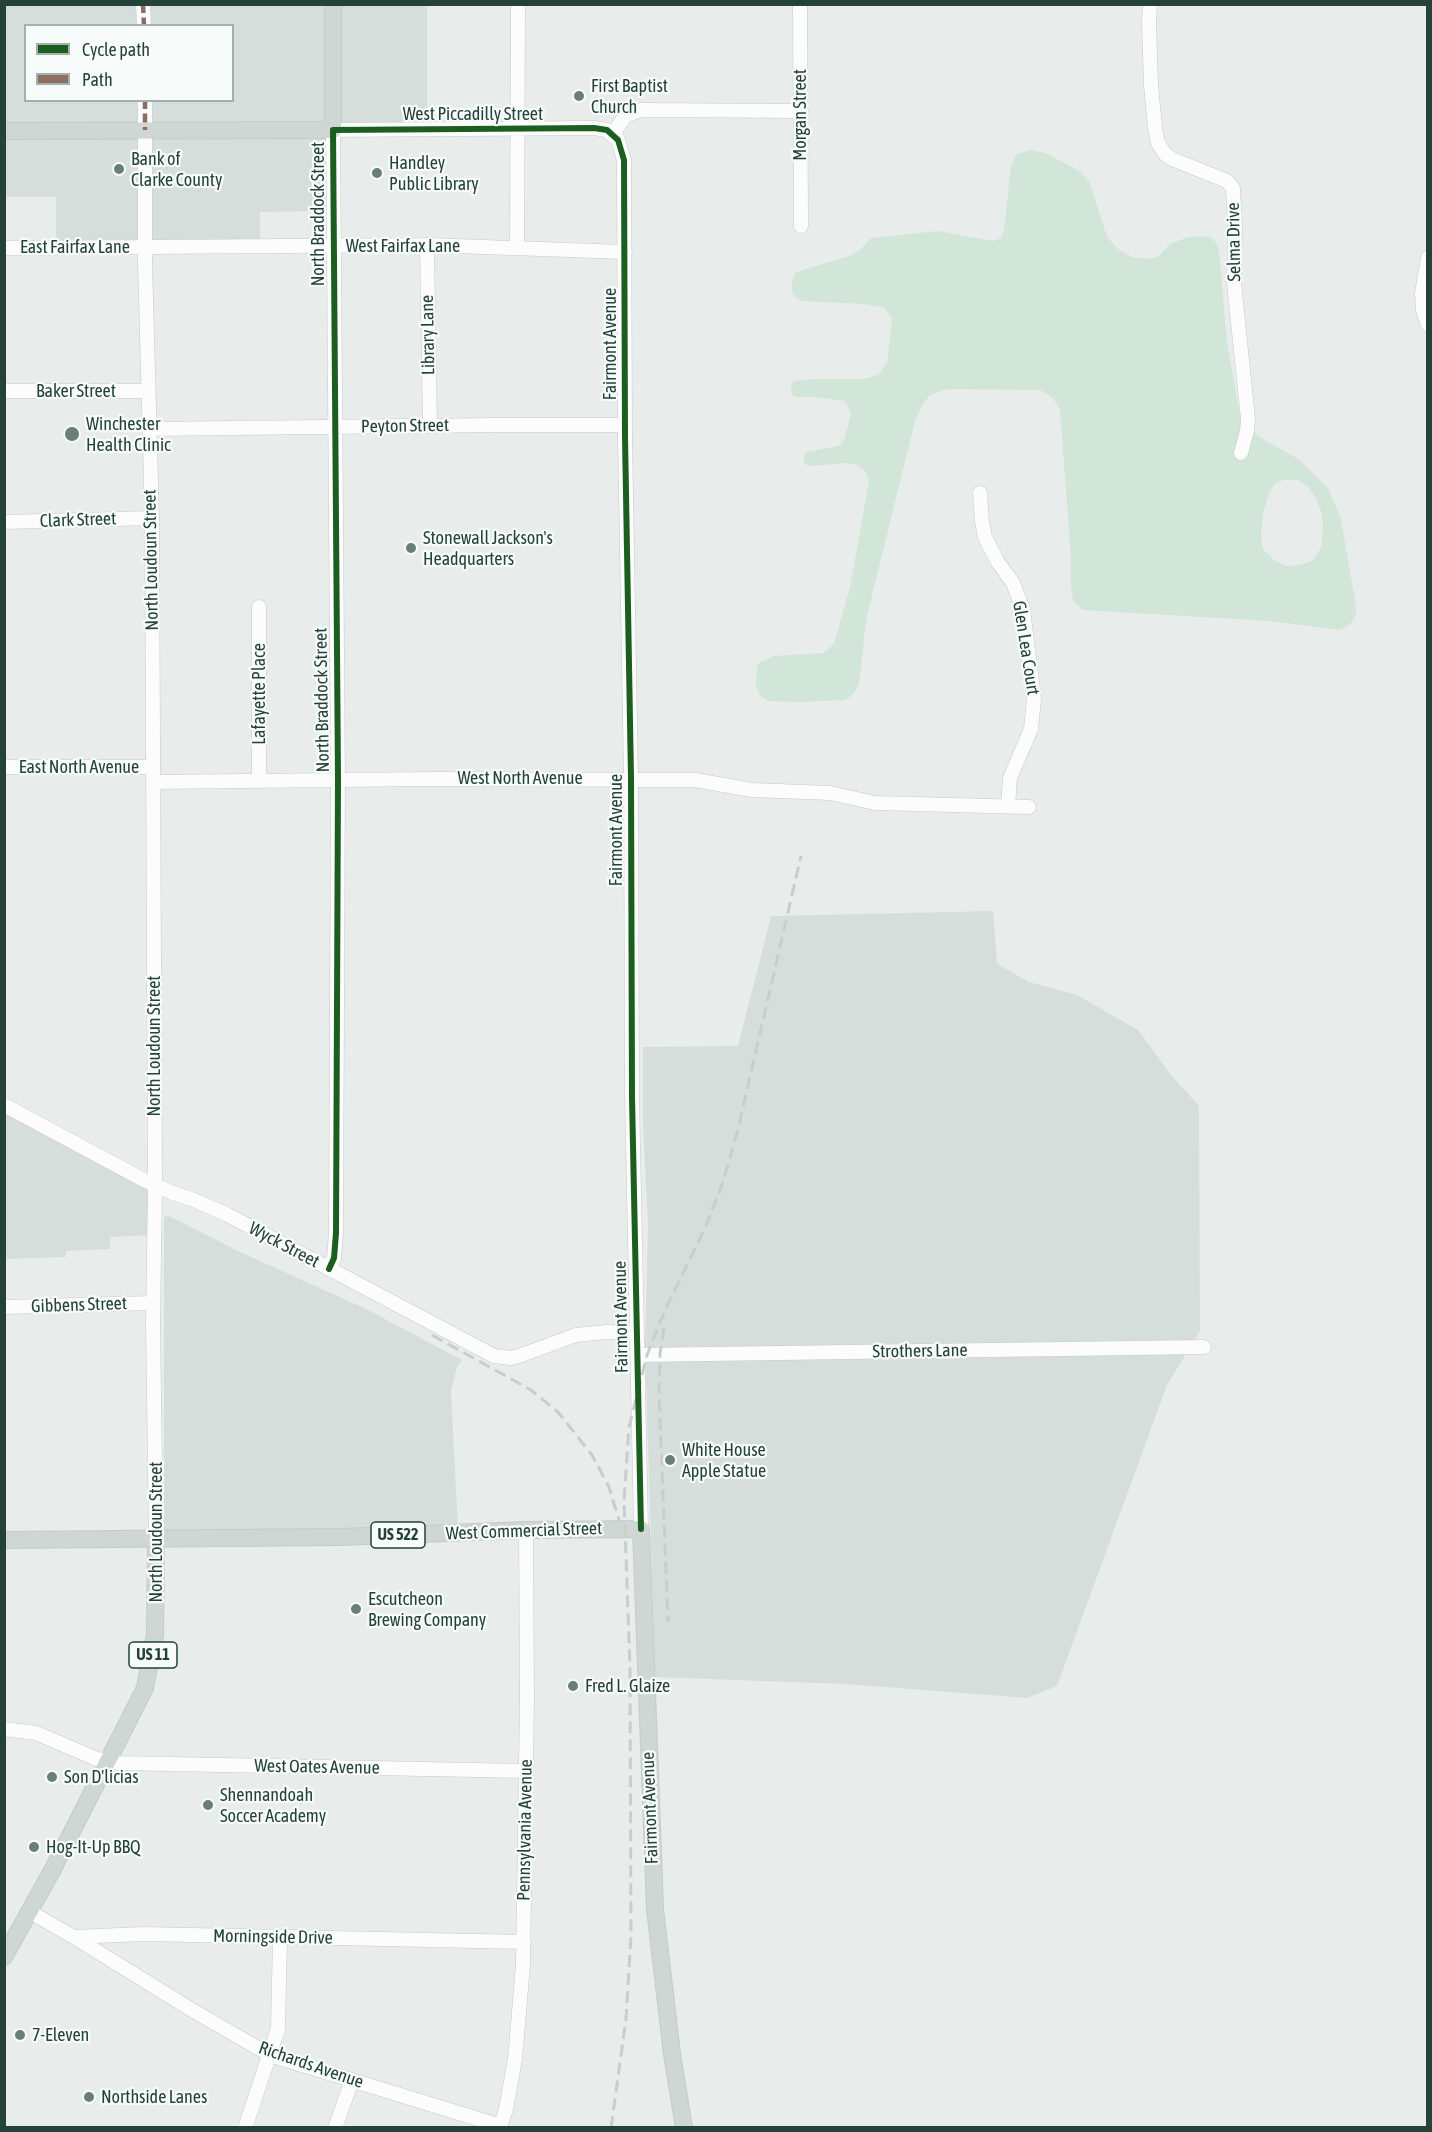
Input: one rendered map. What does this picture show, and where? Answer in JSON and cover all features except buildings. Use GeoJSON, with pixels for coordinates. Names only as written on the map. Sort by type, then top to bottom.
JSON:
{"type":"FeatureCollection","features":[{"type":"Feature","properties":{"kind":"main road","name":"North Braddock Street"},"geometry":{"type":"LineString","coordinates":[[333,4],[333,130]]}},
{"type":"Feature","properties":{"kind":"main road","name":"West Piccadilly Street"},"geometry":{"type":"LineString","coordinates":[[4,130],[333,130]]}},
{"type":"Feature","properties":{"kind":"main road","name":"West Commercial Street"},"geometry":{"type":"LineString","coordinates":[[4,1540],[387,1536],[526,1530],[641,1529]]}},
{"type":"Feature","properties":{"kind":"main road","name":"Fairmont Avenue"},"geometry":{"type":"LineString","coordinates":[[641,1529],[655,1909],[666,2008],[684,2127]]}},
{"type":"Feature","properties":{"kind":"main road","name":"North Loudoun Street"},"geometry":{"type":"LineString","coordinates":[[4,1956],[30,1912],[108,1762],[134,1711],[150,1671],[155,1635],[156,1539]]}},
{"type":"Feature","properties":{"kind":"street"},"geometry":{"type":"LineString","coordinates":[[143,4],[144,24]]}},
{"type":"Feature","properties":{"kind":"street"},"geometry":{"type":"LineString","coordinates":[[517,248],[518,4]]}},
{"type":"Feature","properties":{"kind":"street","name":"Morgan Street"},"geometry":{"type":"LineString","coordinates":[[800,4],[801,226]]}},
{"type":"Feature","properties":{"kind":"street","name":"Selma Drive"},"geometry":{"type":"LineString","coordinates":[[1150,4],[1151,85],[1158,143],[1165,154],[1172,159],[1227,181],[1233,188],[1234,282],[1248,419],[1242,453]]}},
{"type":"Feature","properties":{"kind":"street","name":"North Loudoun Street"},"geometry":{"type":"LineString","coordinates":[[145,102],[145,247],[152,518],[155,1185],[153,1303],[156,1539]]}},
{"type":"Feature","properties":{"kind":"street"},"geometry":{"type":"LineString","coordinates":[[613,134],[625,116],[642,110],[801,111]]}},
{"type":"Feature","properties":{"kind":"street","name":"West Piccadilly Street"},"geometry":{"type":"LineString","coordinates":[[333,130],[594,128],[607,130],[613,134]]}},
{"type":"Feature","properties":{"kind":"street","name":"North Braddock Street"},"geometry":{"type":"LineString","coordinates":[[328,1269],[334,1258],[336,1233],[338,780],[333,130]]}},
{"type":"Feature","properties":{"kind":"street","name":"Fairmont Avenue"},"geometry":{"type":"LineString","coordinates":[[613,134],[618,140],[624,160],[632,1086],[641,1529]]}},
{"type":"Feature","properties":{"kind":"street","name":"West Fairfax Lane"},"geometry":{"type":"LineString","coordinates":[[145,247],[427,245],[625,252]]}},
{"type":"Feature","properties":{"kind":"street","name":"Library Lane"},"geometry":{"type":"LineString","coordinates":[[427,245],[429,425]]}},
{"type":"Feature","properties":{"kind":"street","name":"East Fairfax Lane"},"geometry":{"type":"LineString","coordinates":[[4,248],[145,247]]}},
{"type":"Feature","properties":{"kind":"street"},"geometry":{"type":"LineString","coordinates":[[1428,258],[1422,293],[1423,310],[1428,325]]}},
{"type":"Feature","properties":{"kind":"street","name":"Baker Street"},"geometry":{"type":"LineString","coordinates":[[4,391],[148,391]]}},
{"type":"Feature","properties":{"kind":"street","name":"Peyton Street"},"geometry":{"type":"LineString","coordinates":[[149,429],[626,425]]}},
{"type":"Feature","properties":{"kind":"street","name":"Glen Lea Court"},"geometry":{"type":"LineString","coordinates":[[980,493],[985,537],[1012,583],[1023,609],[1034,699],[1031,729],[1010,778],[1008,807]]}},
{"type":"Feature","properties":{"kind":"street","name":"Clark Street"},"geometry":{"type":"LineString","coordinates":[[4,522],[152,518]]}},
{"type":"Feature","properties":{"kind":"street","name":"Lafayette Place"},"geometry":{"type":"LineString","coordinates":[[259,607],[259,780]]}},
{"type":"Feature","properties":{"kind":"street","name":"East North Avenue"},"geometry":{"type":"LineString","coordinates":[[4,767],[153,766]]}},
{"type":"Feature","properties":{"kind":"street","name":"West North Avenue"},"geometry":{"type":"LineString","coordinates":[[153,782],[631,778],[696,780],[752,790],[831,793],[875,803],[1029,807]]}},
{"type":"Feature","properties":{"kind":"street","name":"Wyck Street"},"geometry":{"type":"LineString","coordinates":[[4,1105],[155,1185],[228,1215],[495,1356],[511,1358],[519,1356],[576,1335],[636,1333]]}},
{"type":"Feature","properties":{"kind":"street","name":"Gibbens Street"},"geometry":{"type":"LineString","coordinates":[[4,1307],[153,1303]]}},
{"type":"Feature","properties":{"kind":"street","name":"Strothers Lane"},"geometry":{"type":"LineString","coordinates":[[637,1355],[1204,1347]]}},
{"type":"Feature","properties":{"kind":"street","name":"Pennsylvania Avenue"},"geometry":{"type":"LineString","coordinates":[[501,2127],[515,2059],[524,1942],[526,1530]]}},
{"type":"Feature","properties":{"kind":"street"},"geometry":{"type":"LineString","coordinates":[[4,1729],[36,1733],[108,1762]]}},
{"type":"Feature","properties":{"kind":"street","name":"West Oates Avenue"},"geometry":{"type":"LineString","coordinates":[[108,1762],[526,1772]]}},
{"type":"Feature","properties":{"kind":"street"},"geometry":{"type":"LineString","coordinates":[[30,1912],[74,1937]]}},
{"type":"Feature","properties":{"kind":"street","name":"Morningside Drive"},"geometry":{"type":"LineString","coordinates":[[74,1937],[143,1934],[524,1942]]}},
{"type":"Feature","properties":{"kind":"street","name":"Richards Avenue"},"geometry":{"type":"LineString","coordinates":[[74,1937],[270,2055],[501,2127]]}},
{"type":"Feature","properties":{"kind":"street"},"geometry":{"type":"LineString","coordinates":[[245,2127],[278,2029],[280,1938]]}},
{"type":"Feature","properties":{"kind":"street"},"geometry":{"type":"LineString","coordinates":[[335,2127],[352,2080]]}},
{"type":"Feature","properties":{"kind":"shaded area"},"geometry":{"type":"Polygon","coordinates":[[[4,5],[427,5],[427,125],[329,125],[329,211],[260,212],[260,242],[56,245],[56,197],[5,197],[4,5]]]}},
{"type":"Feature","properties":{"kind":"shaded area"},"geometry":{"type":"Polygon","coordinates":[[[993,911],[997,964],[1029,982],[1077,995],[1138,1030],[1171,1075],[1199,1106],[1200,1331],[1167,1385],[1057,1686],[1027,1698],[845,1684],[655,1677],[645,1346],[648,1223],[643,1128],[643,1047],[738,1046],[771,916],[993,911]]]}},
{"type":"Feature","properties":{"kind":"shaded area"},"geometry":{"type":"Polygon","coordinates":[[[4,1109],[147,1188],[151,1235],[110,1237],[110,1249],[66,1251],[66,1257],[5,1259],[4,1109]]]}},
{"type":"Feature","properties":{"kind":"shaded area"},"geometry":{"type":"Polygon","coordinates":[[[169,1216],[238,1251],[366,1309],[462,1360],[457,1367],[451,1390],[458,1530],[164,1534],[164,1217],[169,1216]]]}},
{"type":"Feature","properties":{"kind":"green space"},"geometry":{"type":"Polygon","coordinates":[[[1031,150],[1045,153],[1078,170],[1089,181],[1107,237],[1119,250],[1132,257],[1150,259],[1159,256],[1170,244],[1188,237],[1208,236],[1215,241],[1219,250],[1227,343],[1242,420],[1258,436],[1300,460],[1328,488],[1341,519],[1355,601],[1354,619],[1340,630],[1269,621],[1082,610],[1073,600],[1071,587],[1060,410],[1053,398],[1040,390],[948,389],[930,395],[922,405],[915,421],[866,620],[857,689],[844,700],[768,701],[759,694],[756,684],[757,664],[774,656],[823,653],[834,644],[850,587],[869,481],[866,472],[857,465],[847,463],[810,466],[804,464],[806,452],[838,446],[844,440],[851,414],[845,401],[795,397],[792,395],[791,385],[794,381],[864,379],[878,375],[887,363],[892,319],[884,308],[863,304],[802,301],[793,295],[792,281],[796,272],[849,256],[860,250],[871,238],[938,231],[993,241],[1001,238],[1004,230],[1011,165],[1017,154],[1031,150]],[[1283,480],[1275,484],[1269,493],[1263,514],[1261,533],[1263,549],[1274,560],[1286,566],[1312,561],[1321,548],[1322,515],[1317,500],[1308,487],[1298,480],[1283,480]]]}},
{"type":"Feature","properties":{"kind":"railway"},"geometry":{"type":"LineString","coordinates":[[611,2128],[626,2019],[631,1936],[630,1669],[624,1500],[629,1427],[647,1355],[666,1308],[706,1226],[723,1182],[737,1133],[801,856]]}},
{"type":"Feature","properties":{"kind":"railway"},"geometry":{"type":"LineString","coordinates":[[664,1328],[660,1354],[659,1393],[668,1622]]}},
{"type":"Feature","properties":{"kind":"railway"},"geometry":{"type":"LineString","coordinates":[[432,1335],[531,1390],[558,1412],[592,1455],[609,1487],[619,1520]]}},
{"type":"Feature","properties":{"kind":"marked path"},"geometry":{"type":"LineString","coordinates":[[143,4],[144,24]]}},
{"type":"Feature","properties":{"kind":"marked path"},"geometry":{"type":"LineString","coordinates":[[145,102],[145,130]]}},
{"type":"Feature","properties":{"kind":"cycle path"},"geometry":{"type":"LineString","coordinates":[[329,1269],[334,1258],[336,1233],[338,780],[333,130],[594,128],[607,130],[618,140],[624,160],[632,1097],[641,1529]]}},
{"type":"Feature","properties":{"kind":"place","name":"First Baptist Church"},"geometry":{"type":"Point","coordinates":[579,96]}},
{"type":"Feature","properties":{"kind":"place","name":"Bank of Clarke County"},"geometry":{"type":"Point","coordinates":[119,169]}},
{"type":"Feature","properties":{"kind":"place","name":"Handley Public Library"},"geometry":{"type":"Point","coordinates":[377,173]}},
{"type":"Feature","properties":{"kind":"place","name":"Winchester Health Clinic"},"geometry":{"type":"Point","coordinates":[72,434]}},
{"type":"Feature","properties":{"kind":"place","name":"Stonewall Jackson's Headquarters"},"geometry":{"type":"Point","coordinates":[411,548]}},
{"type":"Feature","properties":{"kind":"place","name":"White House Apple Statue"},"geometry":{"type":"Point","coordinates":[670,1460]}},
{"type":"Feature","properties":{"kind":"place","name":"Escutcheon Brewing Company"},"geometry":{"type":"Point","coordinates":[356,1609]}},
{"type":"Feature","properties":{"kind":"place","name":"Fred L. Glaize"},"geometry":{"type":"Point","coordinates":[573,1686]}},
{"type":"Feature","properties":{"kind":"place","name":"Son D'licias"},"geometry":{"type":"Point","coordinates":[52,1777]}},
{"type":"Feature","properties":{"kind":"place","name":"Shennandoah Soccer Academy"},"geometry":{"type":"Point","coordinates":[208,1805]}},
{"type":"Feature","properties":{"kind":"place","name":"Hog-It-Up BBQ"},"geometry":{"type":"Point","coordinates":[34,1847]}},
{"type":"Feature","properties":{"kind":"place","name":"7-Eleven"},"geometry":{"type":"Point","coordinates":[20,2035]}},
{"type":"Feature","properties":{"kind":"place","name":"Northside Lanes"},"geometry":{"type":"Point","coordinates":[89,2097]}}]}
